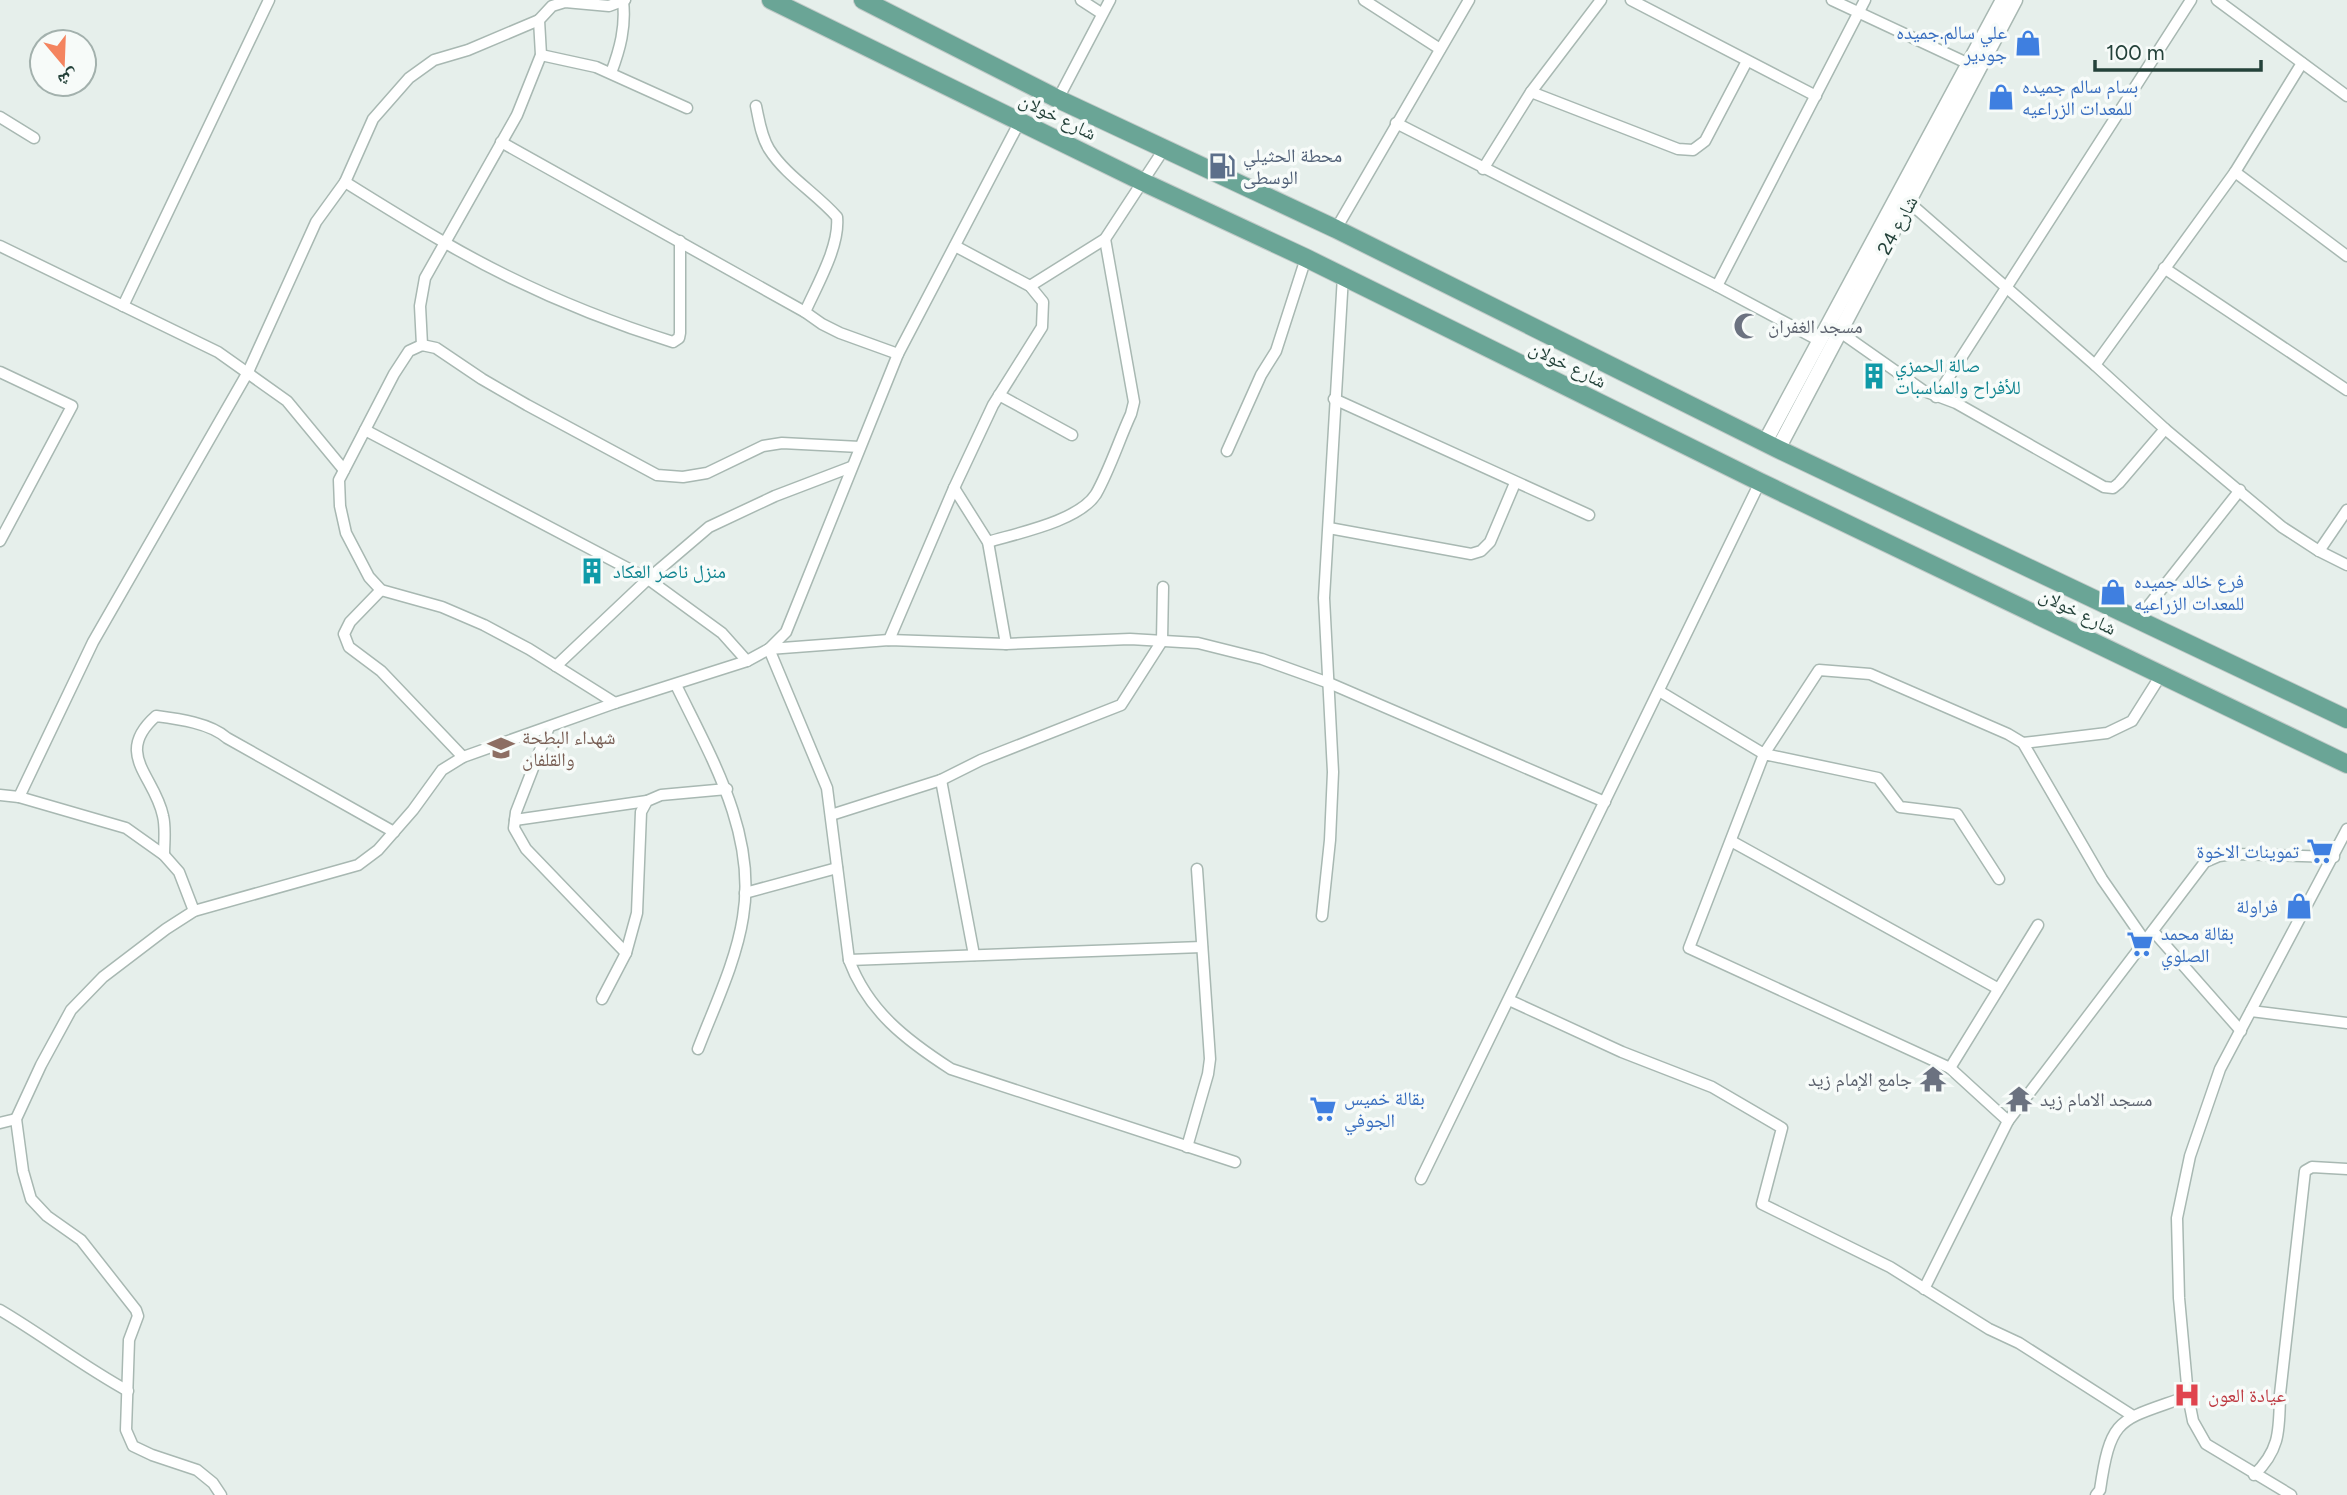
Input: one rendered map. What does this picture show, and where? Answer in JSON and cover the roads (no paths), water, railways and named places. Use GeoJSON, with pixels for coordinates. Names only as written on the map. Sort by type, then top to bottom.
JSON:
{"type":"FeatureCollection","features":[{"type":"Feature","properties":{"kind":"main road","name":"شارع خولان"},"geometry":{"type":"LineString","coordinates":[[771,0],[1143,182],[1343,276],[1760,482],[2347,764]]}},
{"type":"Feature","properties":{"kind":"main road","name":"شارع خولان"},"geometry":{"type":"LineString","coordinates":[[863,0],[1058,99],[1336,229],[1772,445],[2347,719]]}},
{"type":"Feature","properties":{"kind":"street"},"geometry":{"type":"LineString","coordinates":[[123,306],[269,0]]}},
{"type":"Feature","properties":{"kind":"street"},"geometry":{"type":"LineString","coordinates":[[1081,0],[1101,13]]}},
{"type":"Feature","properties":{"kind":"street"},"geometry":{"type":"LineString","coordinates":[[1058,99],[1110,0]]}},
{"type":"Feature","properties":{"kind":"street"},"geometry":{"type":"LineString","coordinates":[[1364,0],[1440,49]]}},
{"type":"Feature","properties":{"kind":"street"},"geometry":{"type":"LineString","coordinates":[[1336,229],[1469,0]]}},
{"type":"Feature","properties":{"kind":"street"},"geometry":{"type":"LineString","coordinates":[[1483,169],[1531,92],[1601,0]]}},
{"type":"Feature","properties":{"kind":"street"},"geometry":{"type":"LineString","coordinates":[[1631,0],[1816,96]]}},
{"type":"Feature","properties":{"kind":"street"},"geometry":{"type":"LineString","coordinates":[[1832,0],[1969,64]]}},
{"type":"Feature","properties":{"kind":"street"},"geometry":{"type":"LineString","coordinates":[[1717,286],[1865,0]]}},
{"type":"Feature","properties":{"kind":"street","name":"شارع 24"},"geometry":{"type":"LineString","coordinates":[[1772,445],[1840,332],[1969,64],[2003,0]]}},
{"type":"Feature","properties":{"kind":"street","name":"شارع 24"},"geometry":{"type":"LineString","coordinates":[[1772,445],[1819,341],[1904,199],[2015,0]]}},
{"type":"Feature","properties":{"kind":"street"},"geometry":{"type":"LineString","coordinates":[[1936,397],[2191,0]]}},
{"type":"Feature","properties":{"kind":"street"},"geometry":{"type":"LineString","coordinates":[[2217,0],[2347,96]]}},
{"type":"Feature","properties":{"kind":"street"},"geometry":{"type":"LineString","coordinates":[[19,797],[93,642],[248,372],[316,222],[345,182],[373,120],[409,78],[434,60],[468,50],[539,20],[552,6],[565,2],[608,6],[624,1],[625,22],[620,49],[611,73]]}},
{"type":"Feature","properties":{"kind":"street"},"geometry":{"type":"LineString","coordinates":[[422,345],[420,306],[425,278],[517,115],[541,55],[539,20]]}},
{"type":"Feature","properties":{"kind":"street"},"geometry":{"type":"LineString","coordinates":[[541,55],[596,66],[687,108]]}},
{"type":"Feature","properties":{"kind":"street"},"geometry":{"type":"LineString","coordinates":[[1531,92],[1678,149],[1693,150],[1704,141],[1747,61]]}},
{"type":"Feature","properties":{"kind":"street"},"geometry":{"type":"LineString","coordinates":[[2095,365],[2235,172],[2302,63]]}},
{"type":"Feature","properties":{"kind":"street"},"geometry":{"type":"LineString","coordinates":[[756,106],[768,148],[779,163],[837,217],[838,227],[834,243],[805,312]]}},
{"type":"Feature","properties":{"kind":"street"},"geometry":{"type":"LineString","coordinates":[[0,117],[34,138]]}},
{"type":"Feature","properties":{"kind":"street"},"geometry":{"type":"LineString","coordinates":[[221,1495],[213,1483],[197,1470],[133,1446],[127,1430],[128,1340],[137,1320],[136,1310],[81,1240],[47,1216],[31,1199],[23,1171],[16,1119],[71,1010],[103,977],[194,911],[358,865],[378,850],[394,832],[442,770],[463,757],[615,703],[747,661],[769,649],[786,632],[898,354],[1020,121]]}},
{"type":"Feature","properties":{"kind":"street"},"geometry":{"type":"LineString","coordinates":[[1396,123],[1717,286],[1819,341]]}},
{"type":"Feature","properties":{"kind":"street"},"geometry":{"type":"LineString","coordinates":[[501,142],[680,241],[831,329],[898,354]]}},
{"type":"Feature","properties":{"kind":"street"},"geometry":{"type":"LineString","coordinates":[[1030,286],[1105,239],[1164,149]]}},
{"type":"Feature","properties":{"kind":"street"},"geometry":{"type":"LineString","coordinates":[[2235,172],[2347,256]]}},
{"type":"Feature","properties":{"kind":"street"},"geometry":{"type":"LineString","coordinates":[[345,182],[444,242],[581,309],[673,342],[679,338],[680,333],[680,241]]}},
{"type":"Feature","properties":{"kind":"street"},"geometry":{"type":"LineString","coordinates":[[1904,199],[2165,429],[2282,527],[2347,565]]}},
{"type":"Feature","properties":{"kind":"street"},"geometry":{"type":"LineString","coordinates":[[988,542],[1060,519],[1083,508],[1095,495],[1131,414],[1134,402],[1105,239]]}},
{"type":"Feature","properties":{"kind":"street"},"geometry":{"type":"LineString","coordinates":[[0,246],[218,352],[288,401],[344,470]]}},
{"type":"Feature","properties":{"kind":"street"},"geometry":{"type":"LineString","coordinates":[[889,640],[954,488],[999,395],[1042,327],[1043,302],[1030,286],[955,246]]}},
{"type":"Feature","properties":{"kind":"street"},"geometry":{"type":"LineString","coordinates":[[1227,451],[1261,375],[1276,351],[1306,258]]}},
{"type":"Feature","properties":{"kind":"street"},"geometry":{"type":"LineString","coordinates":[[2164,268],[2347,390]]}},
{"type":"Feature","properties":{"kind":"street"},"geometry":{"type":"LineString","coordinates":[[1322,916],[1330,840],[1333,772],[1324,598],[1343,276]]}},
{"type":"Feature","properties":{"kind":"street"},"geometry":{"type":"LineString","coordinates":[[1840,332],[1924,391],[1956,403],[2104,486],[2113,488],[2119,484],[2165,429]]}},
{"type":"Feature","properties":{"kind":"street"},"geometry":{"type":"LineString","coordinates":[[615,703],[484,625],[442,607],[382,590],[369,577],[346,533],[340,506],[339,480],[394,374],[409,351],[422,345],[436,348],[482,379],[657,475],[683,477],[707,473],[763,446],[782,443],[860,447]]}},
{"type":"Feature","properties":{"kind":"street"},"geometry":{"type":"LineString","coordinates":[[0,372],[72,406],[0,541]]}},
{"type":"Feature","properties":{"kind":"street"},"geometry":{"type":"LineString","coordinates":[[999,395],[1072,435]]}},
{"type":"Feature","properties":{"kind":"street"},"geometry":{"type":"LineString","coordinates":[[1334,399],[1589,515]]}},
{"type":"Feature","properties":{"kind":"street"},"geometry":{"type":"LineString","coordinates":[[365,430],[648,579],[722,633],[747,661]]}},
{"type":"Feature","properties":{"kind":"street"},"geometry":{"type":"LineString","coordinates":[[556,666],[648,579],[709,527],[775,496],[852,467]]}},
{"type":"Feature","properties":{"kind":"street"},"geometry":{"type":"LineString","coordinates":[[1421,1180],[1760,482]]}},
{"type":"Feature","properties":{"kind":"street"},"geometry":{"type":"LineString","coordinates":[[1329,528],[1471,554],[1481,551],[1490,542],[1515,483]]}},
{"type":"Feature","properties":{"kind":"street"},"geometry":{"type":"LineString","coordinates":[[954,488],[988,542],[1006,644]]}},
{"type":"Feature","properties":{"kind":"street"},"geometry":{"type":"LineString","coordinates":[[2138,619],[2240,490]]}},
{"type":"Feature","properties":{"kind":"street"},"geometry":{"type":"LineString","coordinates":[[2319,551],[2347,510]]}},
{"type":"Feature","properties":{"kind":"street"},"geometry":{"type":"LineString","coordinates":[[831,815],[941,780],[981,760],[1121,705],[1161,641],[1163,587]]}},
{"type":"Feature","properties":{"kind":"street"},"geometry":{"type":"LineString","coordinates":[[382,590],[350,622],[344,634],[349,647],[381,671],[463,757]]}},
{"type":"Feature","properties":{"kind":"street"},"geometry":{"type":"LineString","coordinates":[[769,649],[889,640],[1006,644],[1130,639],[1198,643],[1262,659],[1329,683],[1605,802]]}},
{"type":"Feature","properties":{"kind":"street"},"geometry":{"type":"LineString","coordinates":[[769,649],[827,788],[849,960],[856,980],[868,1000],[925,1053],[951,1069],[1235,1163]]}},
{"type":"Feature","properties":{"kind":"street"},"geometry":{"type":"LineString","coordinates":[[2008,1121],[1950,1068],[1689,948],[1764,754],[1819,670],[1870,674],[2023,743],[2102,880],[2145,942]]}},
{"type":"Feature","properties":{"kind":"street"},"geometry":{"type":"LineString","coordinates":[[2023,743],[2107,733],[2132,721],[2161,674]]}},
{"type":"Feature","properties":{"kind":"street"},"geometry":{"type":"LineString","coordinates":[[676,685],[727,789],[746,866],[743,918],[731,961],[698,1049]]}},
{"type":"Feature","properties":{"kind":"street"},"geometry":{"type":"LineString","coordinates":[[1659,691],[1764,754],[1878,778],[1900,807],[1957,814],[1999,879]]}},
{"type":"Feature","properties":{"kind":"street"},"geometry":{"type":"LineString","coordinates":[[164,855],[163,815],[139,762],[137,745],[141,729],[156,716],[175,718],[218,730],[227,738],[394,832]]}},
{"type":"Feature","properties":{"kind":"street"},"geometry":{"type":"LineString","coordinates":[[549,727],[516,812],[514,828],[526,849],[626,953]]}},
{"type":"Feature","properties":{"kind":"street"},"geometry":{"type":"LineString","coordinates":[[941,780],[974,955]]}},
{"type":"Feature","properties":{"kind":"street"},"geometry":{"type":"LineString","coordinates":[[515,820],[647,801],[661,794],[727,789]]}},
{"type":"Feature","properties":{"kind":"street"},"geometry":{"type":"LineString","coordinates":[[0,795],[19,797],[126,828],[164,855],[179,872],[194,911]]}},
{"type":"Feature","properties":{"kind":"street"},"geometry":{"type":"LineString","coordinates":[[602,999],[626,953],[637,913],[641,813],[647,801]]}},
{"type":"Feature","properties":{"kind":"street"},"geometry":{"type":"LineString","coordinates":[[2291,1495],[2206,1444],[2193,1421],[2188,1396],[2179,1298],[2177,1217],[2190,1156],[2220,1069],[2347,829]]}},
{"type":"Feature","properties":{"kind":"street"},"geometry":{"type":"LineString","coordinates":[[1731,841],[1997,988]]}},
{"type":"Feature","properties":{"kind":"street"},"geometry":{"type":"LineString","coordinates":[[1924,1289],[2008,1121],[2205,862],[2234,854],[2333,857]]}},
{"type":"Feature","properties":{"kind":"street"},"geometry":{"type":"LineString","coordinates":[[745,893],[836,868]]}},
{"type":"Feature","properties":{"kind":"street"},"geometry":{"type":"LineString","coordinates":[[1187,1147],[1210,1059],[1197,869]]}},
{"type":"Feature","properties":{"kind":"street"},"geometry":{"type":"LineString","coordinates":[[1950,1068],[2038,925]]}},
{"type":"Feature","properties":{"kind":"street"},"geometry":{"type":"LineString","coordinates":[[2153,931],[2241,1031]]}},
{"type":"Feature","properties":{"kind":"street"},"geometry":{"type":"LineString","coordinates":[[849,960],[1202,947]]}},
{"type":"Feature","properties":{"kind":"street"},"geometry":{"type":"LineString","coordinates":[[1508,1000],[1622,1052],[1712,1087],[1782,1128],[1762,1204],[1891,1268],[1989,1329],[2019,1343],[2133,1416]]}},
{"type":"Feature","properties":{"kind":"street"},"geometry":{"type":"LineString","coordinates":[[2251,1011],[2347,1023]]}},
{"type":"Feature","properties":{"kind":"street"},"geometry":{"type":"LineString","coordinates":[[0,1123],[16,1119]]}},
{"type":"Feature","properties":{"kind":"street"},"geometry":{"type":"LineString","coordinates":[[2254,1475],[2267,1463],[2279,1430],[2280,1394],[2305,1171],[2312,1167],[2347,1169]]}},
{"type":"Feature","properties":{"kind":"street"},"geometry":{"type":"LineString","coordinates":[[0,1310],[87,1369],[128,1391]]}},
{"type":"Feature","properties":{"kind":"street"},"geometry":{"type":"LineString","coordinates":[[2096,1495],[2112,1434],[2121,1424],[2133,1416],[2188,1396]]}},
{"type":"Feature","properties":{"kind":"place","name":"علي سالم.جميده جودير"},"geometry":{"type":"Point","coordinates":[2028,43]}},
{"type":"Feature","properties":{"kind":"place","name":"بسام سالم جميده للمعدات الزراعيه"},"geometry":{"type":"Point","coordinates":[2001,97]}},
{"type":"Feature","properties":{"kind":"place","name":"محطة الحثيلي الوسطى"},"geometry":{"type":"Point","coordinates":[1222,166]}},
{"type":"Feature","properties":{"kind":"place","name":"مسجد الغفران"},"geometry":{"type":"Point","coordinates":[1747,326]}},
{"type":"Feature","properties":{"kind":"place","name":"صالة الحمزي للأفراح والمناسبات"},"geometry":{"type":"Point","coordinates":[1874,376]}},
{"type":"Feature","properties":{"kind":"place","name":"منزل ناصر العكاد"},"geometry":{"type":"Point","coordinates":[592,571]}},
{"type":"Feature","properties":{"kind":"place","name":"فرع خالد جميده للمعدات الزراعيه"},"geometry":{"type":"Point","coordinates":[2113,592]}},
{"type":"Feature","properties":{"kind":"place","name":"شهداء البطحة والقلفان"},"geometry":{"type":"Point","coordinates":[501,748]}},
{"type":"Feature","properties":{"kind":"place","name":"تموينات الاخوة"},"geometry":{"type":"Point","coordinates":[2320,851]}},
{"type":"Feature","properties":{"kind":"place","name":"فراولة"},"geometry":{"type":"Point","coordinates":[2299,906]}},
{"type":"Feature","properties":{"kind":"place","name":"بقالة محمد الصلوي"},"geometry":{"type":"Point","coordinates":[2140,944]}},
{"type":"Feature","properties":{"kind":"place","name":"جامع الإمام زيد"},"geometry":{"type":"Point","coordinates":[1933,1079]}},
{"type":"Feature","properties":{"kind":"place","name":"مسجد الامام زيد"},"geometry":{"type":"Point","coordinates":[2019,1099]}},
{"type":"Feature","properties":{"kind":"place","name":"بقالة خميس الجوفي"},"geometry":{"type":"Point","coordinates":[1323,1109]}},
{"type":"Feature","properties":{"kind":"place","name":"عيادة العون"},"geometry":{"type":"Point","coordinates":[2187,1395]}}]}
